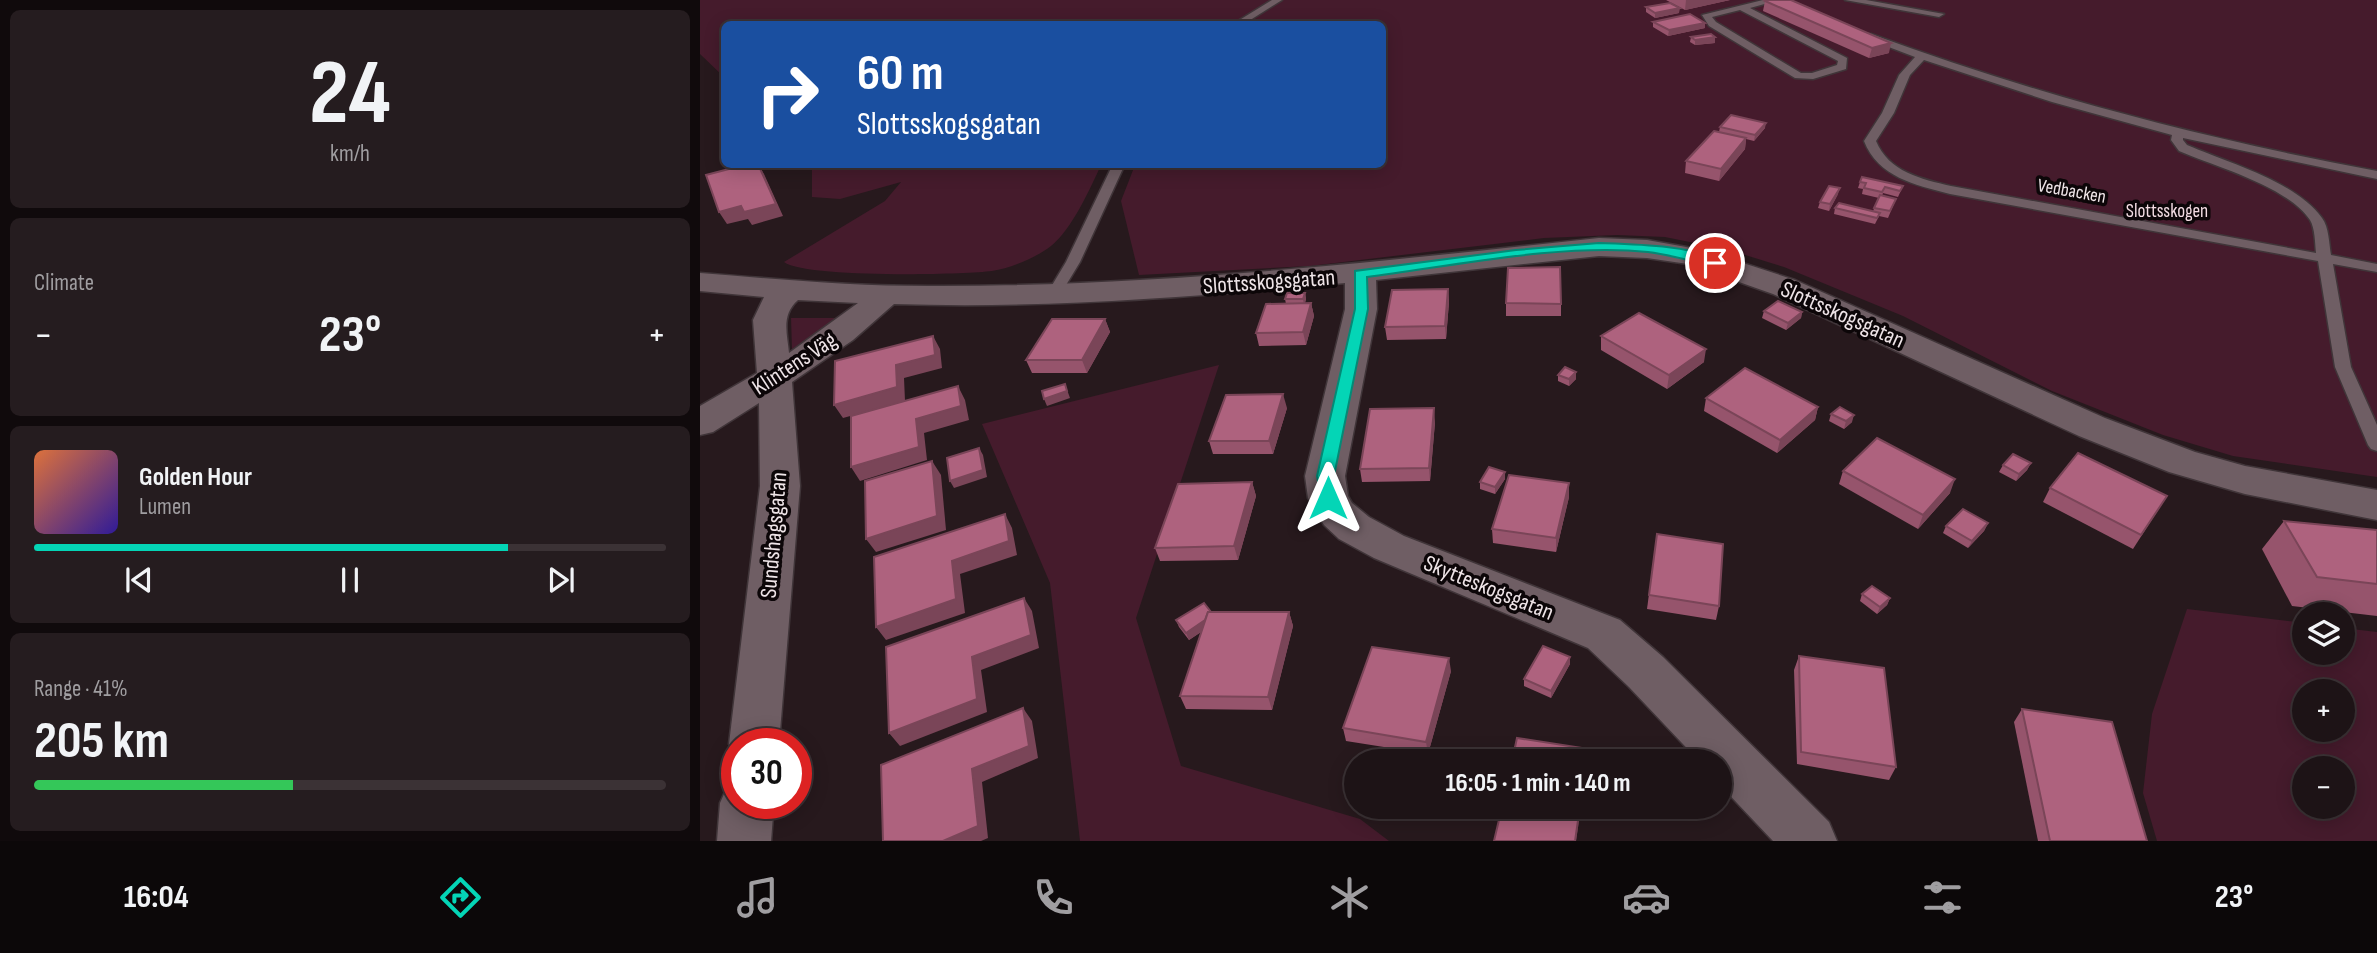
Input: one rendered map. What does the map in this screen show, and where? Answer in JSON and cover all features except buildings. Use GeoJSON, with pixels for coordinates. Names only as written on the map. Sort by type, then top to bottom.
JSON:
{"type":"FeatureCollection","features":[{"type":"Feature","properties":{"kind":"street","name":"Slottsskogsgatan"},"geometry":{"type":"LineString","coordinates":[[700,282],[883,297],[1158,290],[1360,274],[1516,254],[1599,247],[1647,248],[1693,256],[1784,286],[2092,427],[2183,463],[2245,480],[2377,505]]}},
{"type":"Feature","properties":{"kind":"street","name":"Skytteskogsgatan"},"geometry":{"type":"LineString","coordinates":[[1360,274],[1362,309],[1325,476],[1328,498],[1338,514],[1354,528],[1389,547],[1604,634],[1646,673],[1810,841]]}},
{"type":"Feature","properties":{"kind":"street","name":"Sundshagsgatan"},"geometry":{"type":"LineString","coordinates":[[756,728],[780,486],[777,406],[769,320],[776,303],[789,291]]}},
{"type":"Feature","properties":{"kind":"street","name":"Klintens Väg"},"geometry":{"type":"LineString","coordinates":[[700,423],[815,351],[866,315],[883,297]]}},
{"type":"Feature","properties":{"kind":"street"},"geometry":{"type":"LineString","coordinates":[[744,841],[746,819]]}},
{"type":"Feature","properties":{"kind":"lane"},"geometry":{"type":"LineString","coordinates":[[1243,21],[1278,0]]}},
{"type":"Feature","properties":{"kind":"lane"},"geometry":{"type":"LineString","coordinates":[[1741,7],[1843,60],[1842,67],[1813,76],[1799,76],[1712,24],[1707,15],[1741,7],[1775,0]]}},
{"type":"Feature","properties":{"kind":"lane"},"geometry":{"type":"LineString","coordinates":[[1849,0],[1939,14]]}},
{"type":"Feature","properties":{"kind":"lane"},"geometry":{"type":"LineString","coordinates":[[1854,31],[1922,57],[2062,101],[2179,132],[2377,175]]}},
{"type":"Feature","properties":{"kind":"lane","name":"Vedbacken"},"geometry":{"type":"LineString","coordinates":[[1922,57],[1915,61],[1902,78],[1888,113],[1870,141],[1877,160],[1897,173],[1950,190],[2377,268]]}},
{"type":"Feature","properties":{"kind":"lane"},"geometry":{"type":"LineString","coordinates":[[2179,132],[2177,140],[2183,148],[2277,188],[2298,201],[2318,221],[2343,367],[2377,445]]}},
{"type":"Feature","properties":{"kind":"lane"},"geometry":{"type":"LineString","coordinates":[[1055,292],[1073,262],[1117,168]]}},
{"type":"Feature","properties":{"kind":"green space","name":"Slottsskogen"},"geometry":{"type":"Polygon","coordinates":[[[700,0],[2377,0],[2377,477],[2233,456],[2163,435],[2052,391],[1903,316],[1784,267],[1729,250],[1665,237],[1617,235],[1544,238],[1310,266],[1139,275],[1121,201],[1134,168],[1386,168],[1386,21],[721,21],[721,74],[700,54],[700,0]]]}},
{"type":"Feature","properties":{"kind":"green space"},"geometry":{"type":"Polygon","coordinates":[[[1100,168],[1080,208],[1066,230],[1051,246],[1015,265],[992,271],[949,274],[821,271],[784,262],[885,201],[901,182],[840,199],[812,197],[812,170],[1100,168]]]}},
{"type":"Feature","properties":{"kind":"green space"},"geometry":{"type":"Polygon","coordinates":[[[791,318],[842,318],[792,349],[791,318]]]}},
{"type":"Feature","properties":{"kind":"green space"},"geometry":{"type":"Polygon","coordinates":[[[1219,365],[1136,618],[1181,766],[1344,814],[1344,819],[1360,819],[1389,841],[1080,841],[1050,583],[982,424],[1219,365]]]}},
{"type":"Feature","properties":{"kind":"green space"},"geometry":{"type":"Polygon","coordinates":[[[2187,609],[2292,621],[2292,665],[2355,665],[2355,629],[2377,632],[2377,841],[2157,841],[2143,793],[2152,714],[2187,609]]]}},
{"type":"Feature","properties":{"kind":"route"},"geometry":{"type":"LineString","coordinates":[[1328,498],[1325,476],[1362,309],[1360,274],[1516,254],[1599,247],[1647,248],[1715,263]]}}]}
